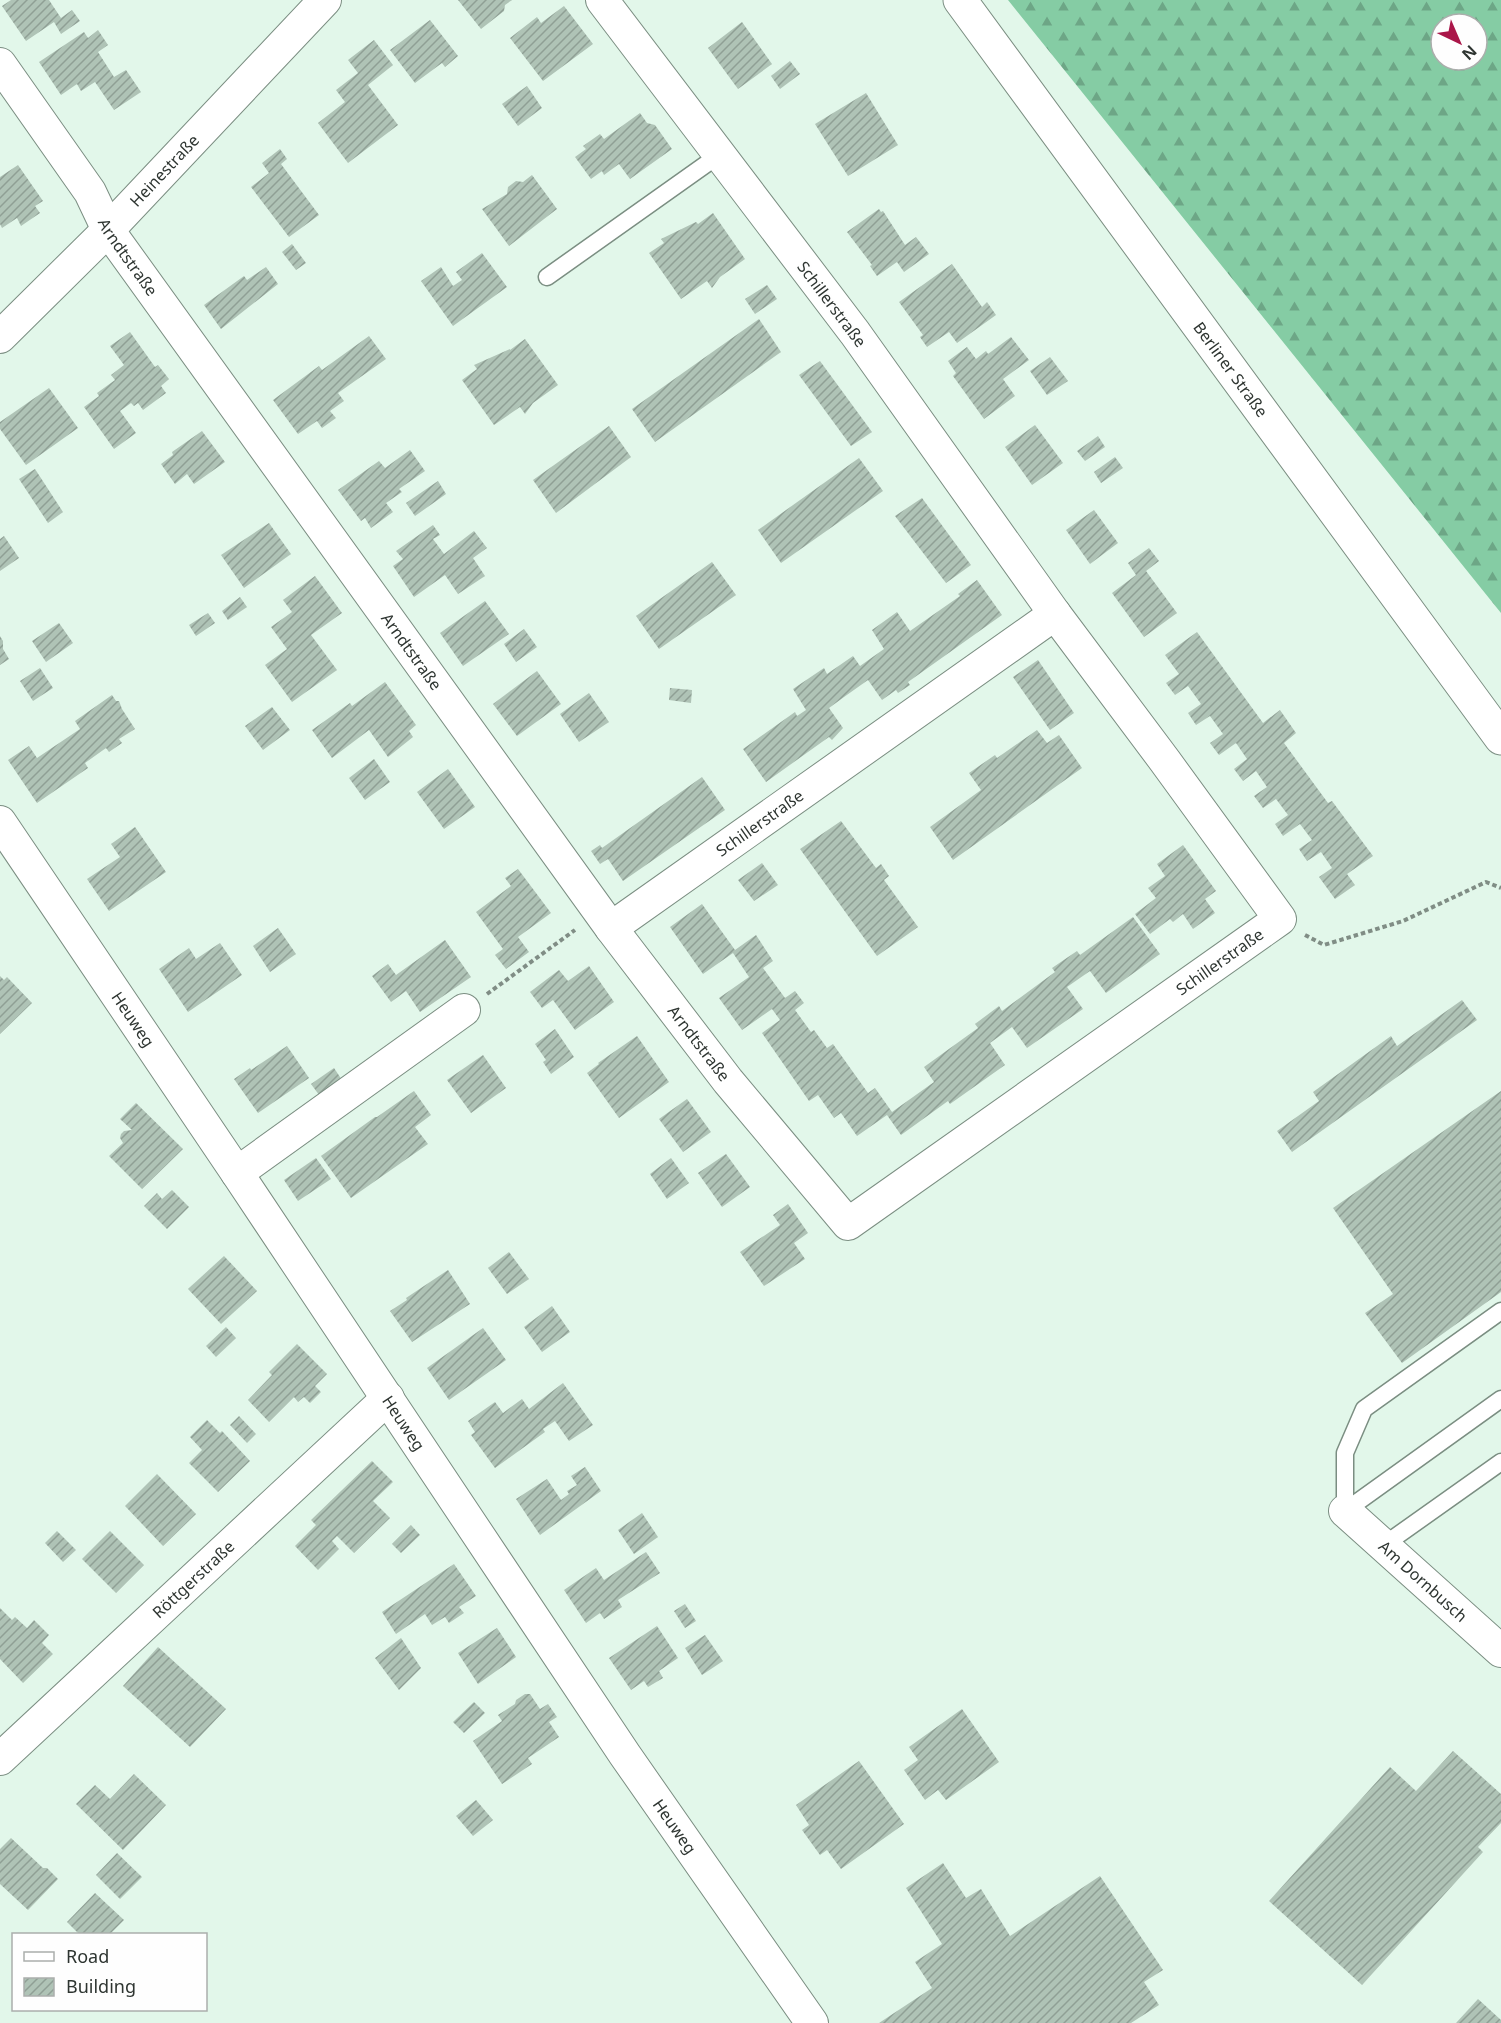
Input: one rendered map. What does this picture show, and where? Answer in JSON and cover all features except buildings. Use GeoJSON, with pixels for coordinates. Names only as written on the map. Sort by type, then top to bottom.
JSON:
{"type":"FeatureCollection","features":[{"type":"Feature","properties":{"kind":"main road","name":"Berliner Straße"},"geometry":{"type":"LineString","coordinates":[[960,0],[1501,738]]}},
{"type":"Feature","properties":{"kind":"street","name":"Heinestraße"},"geometry":{"type":"LineString","coordinates":[[0,337],[108,230],[325,0]]}},
{"type":"Feature","properties":{"kind":"street","name":"Schillerstraße"},"geometry":{"type":"LineString","coordinates":[[602,0],[855,333],[1055,614],[1280,919],[848,1224]]}},
{"type":"Feature","properties":{"kind":"street","name":"Arndtstraße"},"geometry":{"type":"LineString","coordinates":[[0,64],[90,192],[108,230],[605,920],[728,1081],[848,1224]]}},
{"type":"Feature","properties":{"kind":"street","name":"Schillerstraße"},"geometry":{"type":"LineString","coordinates":[[605,920],[1055,614]]}},
{"type":"Feature","properties":{"kind":"street","name":"Heuweg"},"geometry":{"type":"LineString","coordinates":[[0,822],[626,1755],[812,2023]]}},
{"type":"Feature","properties":{"kind":"street"},"geometry":{"type":"LineString","coordinates":[[237,1173],[464,1010]]}},
{"type":"Feature","properties":{"kind":"street","name":"Röttgerstraße"},"geometry":{"type":"LineString","coordinates":[[0,1759],[388,1398]]}},
{"type":"Feature","properties":{"kind":"street","name":"Am Dornbusch"},"geometry":{"type":"LineString","coordinates":[[1345,1510],[1501,1651]]}},
{"type":"Feature","properties":{"kind":"lane"},"geometry":{"type":"LineString","coordinates":[[548,277],[719,154]]}},
{"type":"Feature","properties":{"kind":"lane"},"geometry":{"type":"LineString","coordinates":[[1345,1510],[1346,1453],[1364,1409],[1501,1311]]}},
{"type":"Feature","properties":{"kind":"lane"},"geometry":{"type":"LineString","coordinates":[[1345,1510],[1501,1399]]}},
{"type":"Feature","properties":{"kind":"lane"},"geometry":{"type":"LineString","coordinates":[[1384,1545],[1501,1462]]}},
{"type":"Feature","properties":{"kind":"path"},"geometry":{"type":"LineString","coordinates":[[1280,919],[1300,933],[1324,945],[1403,921],[1486,882],[1501,888]]}},
{"type":"Feature","properties":{"kind":"path"},"geometry":{"type":"LineString","coordinates":[[464,1010],[605,920]]}},
{"type":"Feature","properties":{"kind":"green space"},"geometry":{"type":"Polygon","coordinates":[[[1008,0],[1501,0],[1501,613],[1008,0]]]}}]}
